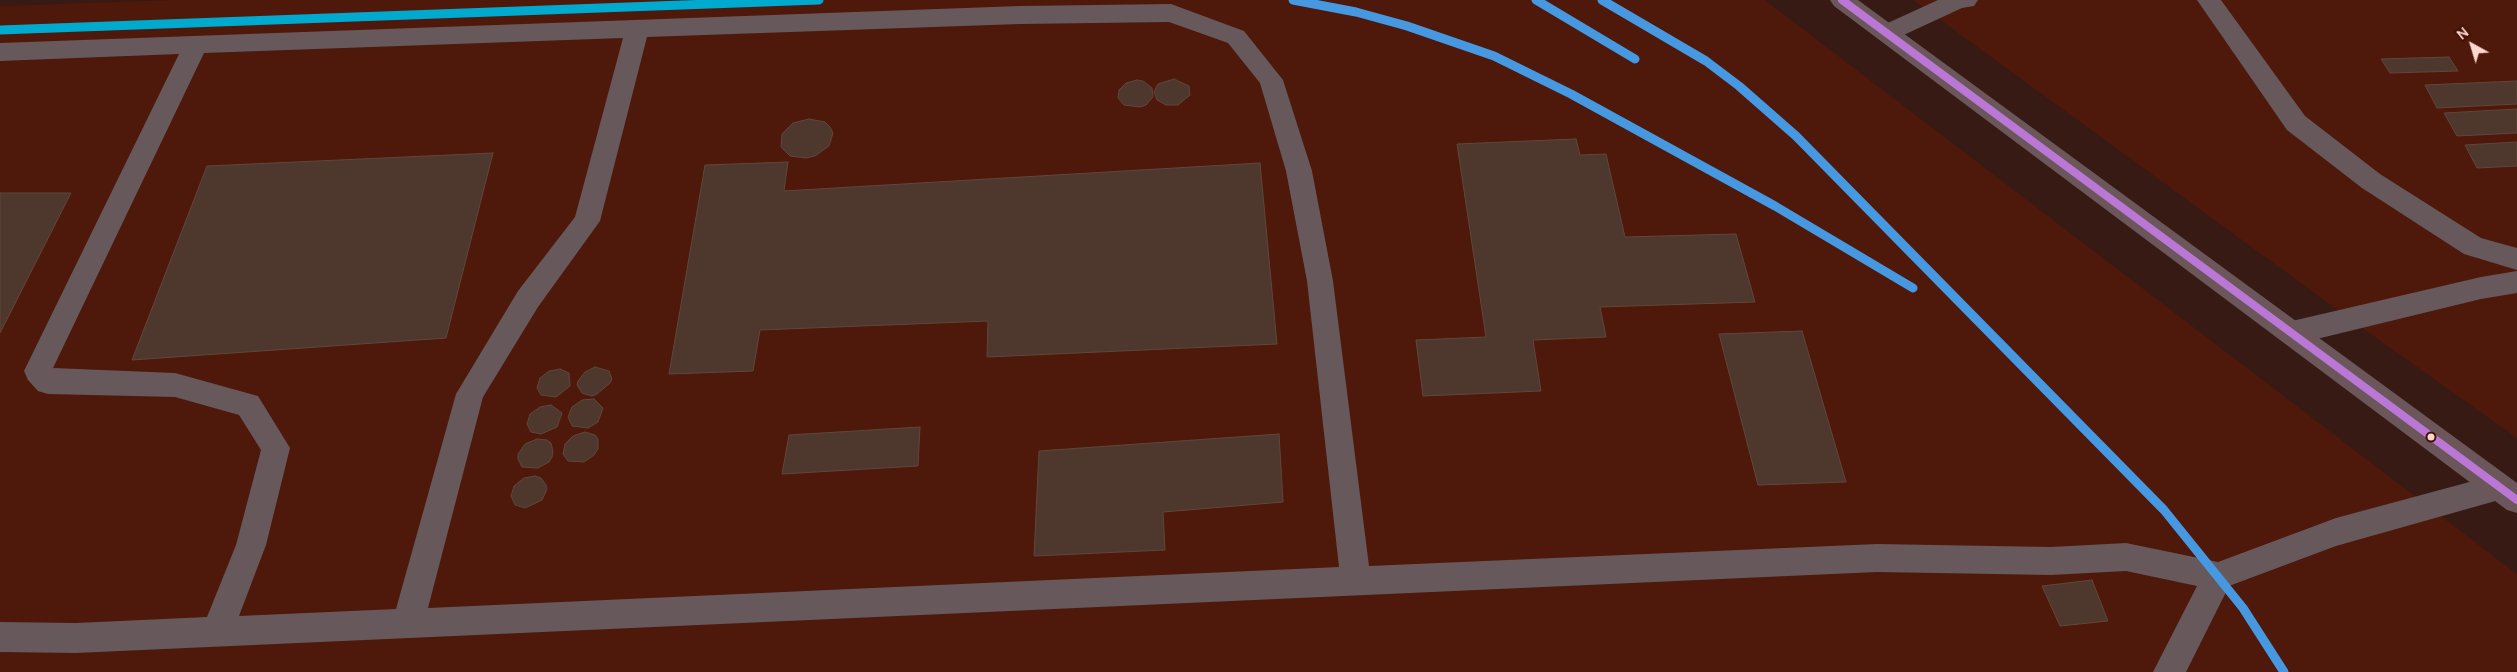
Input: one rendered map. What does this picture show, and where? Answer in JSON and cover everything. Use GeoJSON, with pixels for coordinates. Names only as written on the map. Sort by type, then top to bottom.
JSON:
{"type":"FeatureCollection","features":[{"type":"Feature","properties":{"kind":"main road"},"geometry":{"type":"LineString","coordinates":[[1842,0],[2508,493]]}},
{"type":"Feature","properties":{"kind":"lane"},"geometry":{"type":"LineString","coordinates":[[1887,33],[1959,0],[1966,0]]}},
{"type":"Feature","properties":{"kind":"lane"},"geometry":{"type":"LineString","coordinates":[[2209,0],[2296,123],[2370,181],[2473,246],[2517,259]]}},
{"type":"Feature","properties":{"kind":"lane"},"geometry":{"type":"LineString","coordinates":[[0,52],[1020,15],[1171,13],[1236,37],[1272,80],[1300,172],[1320,281],[1356,581]]}},
{"type":"Feature","properties":{"kind":"lane"},"geometry":{"type":"LineString","coordinates":[[408,623],[470,394],[528,299],[587,221],[637,29]]}},
{"type":"Feature","properties":{"kind":"lane"},"geometry":{"type":"LineString","coordinates":[[196,45],[38,371],[48,382],[176,385],[248,405],[276,448],[251,545],[217,632]]}},
{"type":"Feature","properties":{"kind":"lane"},"geometry":{"type":"LineString","coordinates":[[2292,333],[2481,288],[2517,282]]}},
{"type":"Feature","properties":{"kind":"lane"},"geometry":{"type":"LineString","coordinates":[[0,637],[76,638],[1877,558],[2051,561],[2126,557],[2218,576],[2336,532],[2508,493]]}},
{"type":"Feature","properties":{"kind":"lane"},"geometry":{"type":"LineString","coordinates":[[2169,672],[2218,576]]}},
{"type":"Feature","properties":{"kind":"shaded area"},"geometry":{"type":"Polygon","coordinates":[[[173,0],[1765,0],[2517,574],[2517,672],[0,672],[0,6],[173,0]]]}},
{"type":"Feature","properties":{"kind":"shaded area"},"geometry":{"type":"Polygon","coordinates":[[[1913,0],[2517,0],[2517,438],[2376,338],[1913,0]]]}},
{"type":"Feature","properties":{"kind":"building"},"geometry":{"type":"Polygon","coordinates":[[[2449,57],[2458,71],[2390,73],[2381,59],[2449,57]]]}},
{"type":"Feature","properties":{"kind":"building"},"geometry":{"type":"Polygon","coordinates":[[[1174,79],[1189,86],[1190,95],[1178,105],[1166,105],[1157,100],[1154,92],[1158,84],[1174,79]]]}},
{"type":"Feature","properties":{"kind":"building"},"geometry":{"type":"Polygon","coordinates":[[[1137,80],[1143,81],[1152,88],[1153,97],[1146,105],[1140,107],[1124,105],[1118,98],[1119,90],[1126,83],[1137,80]]]}},
{"type":"Feature","properties":{"kind":"building"},"geometry":{"type":"Polygon","coordinates":[[[2517,81],[2517,104],[2437,108],[2425,85],[2517,81]]]}},
{"type":"Feature","properties":{"kind":"building"},"geometry":{"type":"Polygon","coordinates":[[[2517,109],[2517,133],[2457,136],[2444,113],[2517,109]]]}},
{"type":"Feature","properties":{"kind":"building"},"geometry":{"type":"Polygon","coordinates":[[[809,119],[825,122],[830,127],[833,133],[829,146],[815,156],[806,158],[790,156],[781,147],[782,134],[793,123],[809,119]]]}},
{"type":"Feature","properties":{"kind":"building"},"geometry":{"type":"Polygon","coordinates":[[[1576,139],[1580,155],[1606,154],[1625,237],[1736,234],[1755,302],[1600,307],[1606,337],[1533,340],[1541,391],[1423,396],[1416,340],[1486,337],[1457,144],[1576,139]]]}},
{"type":"Feature","properties":{"kind":"building"},"geometry":{"type":"Polygon","coordinates":[[[2517,142],[2517,166],[2477,168],[2465,145],[2517,142]]]}},
{"type":"Feature","properties":{"kind":"building"},"geometry":{"type":"Polygon","coordinates":[[[493,153],[446,338],[132,360],[207,166],[493,153]]]}},
{"type":"Feature","properties":{"kind":"building"},"geometry":{"type":"Polygon","coordinates":[[[788,162],[784,191],[1260,163],[1277,344],[987,357],[988,321],[760,330],[753,371],[669,374],[705,165],[788,162]]]}},
{"type":"Feature","properties":{"kind":"building"},"geometry":{"type":"Polygon","coordinates":[[[0,193],[71,193],[0,333],[0,193]]]}},
{"type":"Feature","properties":{"kind":"building"},"geometry":{"type":"Polygon","coordinates":[[[1802,331],[1846,482],[1758,485],[1719,334],[1802,331]]]}},
{"type":"Feature","properties":{"kind":"building"},"geometry":{"type":"Polygon","coordinates":[[[595,367],[609,371],[612,379],[610,383],[592,396],[582,393],[577,385],[585,372],[595,367]]]}},
{"type":"Feature","properties":{"kind":"building"},"geometry":{"type":"Polygon","coordinates":[[[560,369],[569,373],[570,386],[556,397],[541,395],[537,388],[540,378],[549,371],[560,369]]]}},
{"type":"Feature","properties":{"kind":"building"},"geometry":{"type":"Polygon","coordinates":[[[594,399],[603,408],[598,422],[588,428],[572,426],[568,417],[572,407],[582,400],[594,399]]]}},
{"type":"Feature","properties":{"kind":"building"},"geometry":{"type":"Polygon","coordinates":[[[551,405],[562,413],[557,427],[541,434],[531,432],[527,424],[530,414],[540,407],[551,405]]]}},
{"type":"Feature","properties":{"kind":"building"},"geometry":{"type":"Polygon","coordinates":[[[920,427],[918,466],[782,474],[789,435],[920,427]]]}},
{"type":"Feature","properties":{"kind":"building"},"geometry":{"type":"Polygon","coordinates":[[[585,432],[595,435],[598,439],[598,449],[594,455],[584,462],[568,461],[563,454],[565,444],[573,436],[585,432]]]}},
{"type":"Feature","properties":{"kind":"building"},"geometry":{"type":"Polygon","coordinates":[[[1279,434],[1283,502],[1163,512],[1165,550],[1034,556],[1039,451],[1279,434]]]}},
{"type":"Feature","properties":{"kind":"building"},"geometry":{"type":"Polygon","coordinates":[[[537,439],[547,440],[551,443],[552,457],[549,462],[538,468],[522,467],[518,454],[525,444],[537,439]]]}},
{"type":"Feature","properties":{"kind":"building"},"geometry":{"type":"Polygon","coordinates":[[[535,476],[541,478],[546,485],[547,489],[542,500],[525,508],[515,505],[511,496],[514,486],[524,478],[535,476]]]}},
{"type":"Feature","properties":{"kind":"building"},"geometry":{"type":"Polygon","coordinates":[[[2092,580],[2108,621],[2060,626],[2042,586],[2092,580]]]}},
{"type":"Feature","properties":{"kind":"transit line"},"geometry":{"type":"LineString","coordinates":[[0,30],[819,0]]}},
{"type":"Feature","properties":{"kind":"transit line"},"geometry":{"type":"LineString","coordinates":[[1293,0],[1356,12],[1407,26],[1494,56],[1571,94],[1775,206],[1913,288]]}},
{"type":"Feature","properties":{"kind":"transit line"},"geometry":{"type":"LineString","coordinates":[[1536,0],[1635,59]]}},
{"type":"Feature","properties":{"kind":"transit line"},"geometry":{"type":"LineString","coordinates":[[1602,0],[1706,61],[1739,86],[1796,136],[2164,510],[2243,608],[2284,672]]}},
{"type":"Feature","properties":{"kind":"transit line"},"geometry":{"type":"LineString","coordinates":[[1842,0],[2517,500]]}}]}
